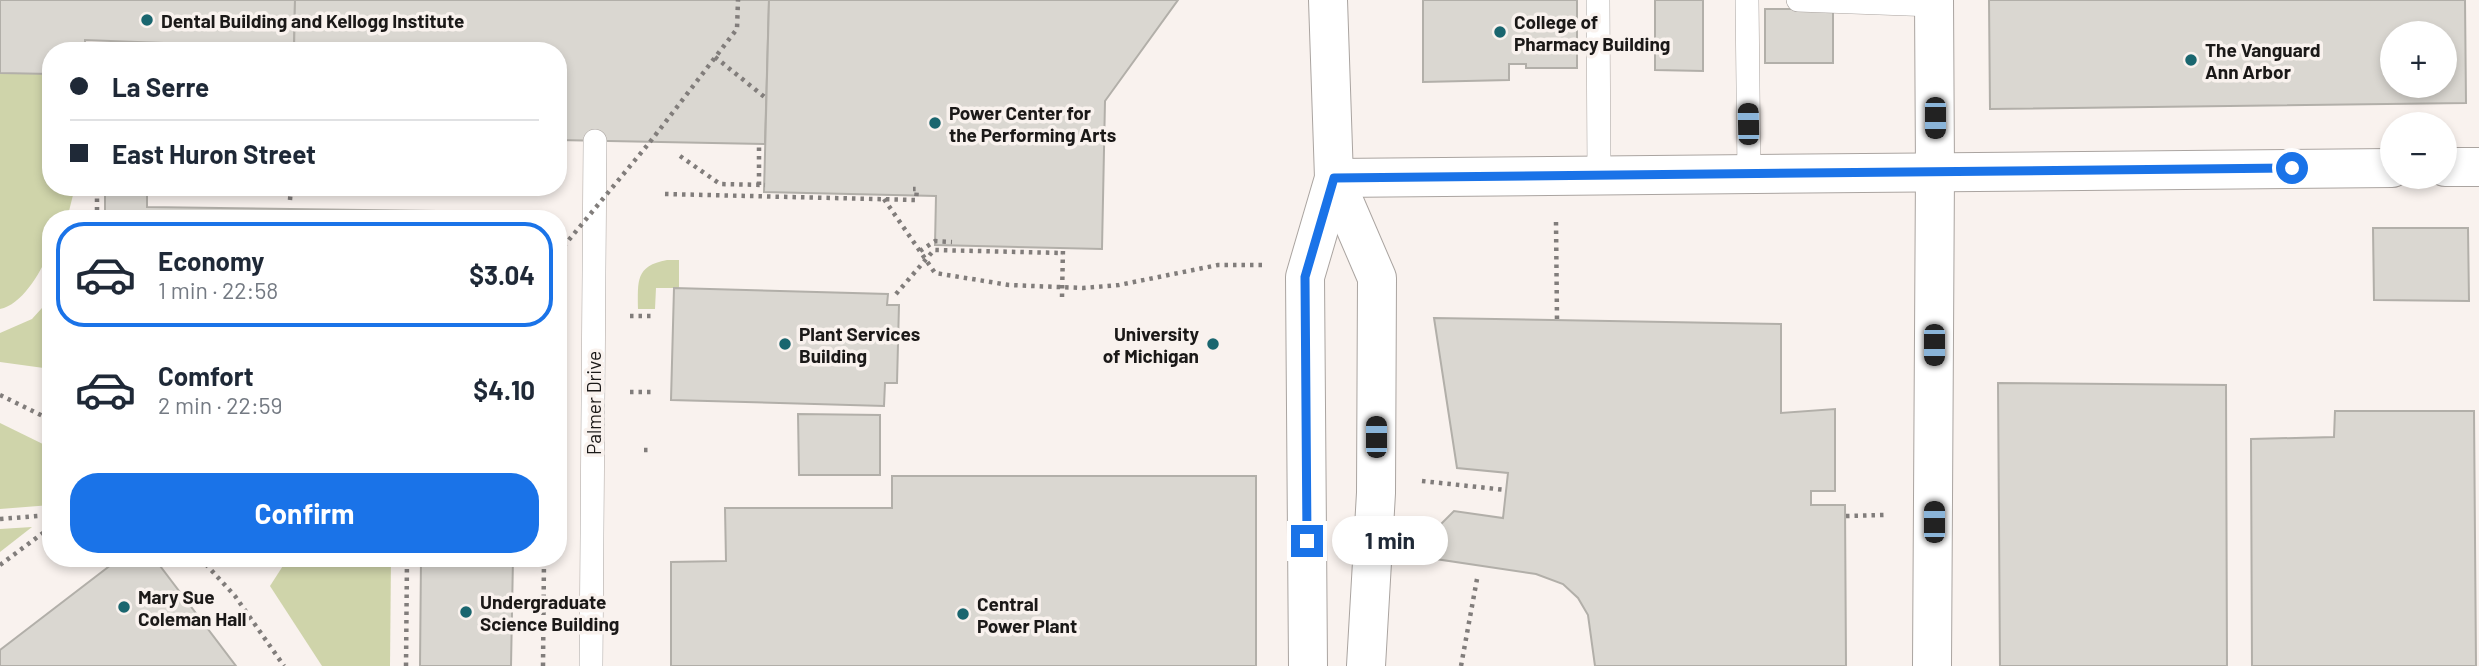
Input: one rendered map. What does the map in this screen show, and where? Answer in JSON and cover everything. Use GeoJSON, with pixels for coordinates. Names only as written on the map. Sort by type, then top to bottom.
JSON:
{"type":"FeatureCollection","features":[{"type":"Feature","properties":{"kind":"main road"},"geometry":{"type":"LineString","coordinates":[[1308,666],[1305,277],[1334,178],[1328,0]]}},
{"type":"Feature","properties":{"kind":"main road"},"geometry":{"type":"LineString","coordinates":[[1932,666],[1934,2]]}},
{"type":"Feature","properties":{"kind":"main road"},"geometry":{"type":"LineString","coordinates":[[2457,167],[2479,167]]}},
{"type":"Feature","properties":{"kind":"main road"},"geometry":{"type":"LineString","coordinates":[[1334,178],[2380,168]]}},
{"type":"Feature","properties":{"kind":"main road"},"geometry":{"type":"LineString","coordinates":[[1334,178],[1377,278],[1376,493],[1366,666]]}},
{"type":"Feature","properties":{"kind":"lane"},"geometry":{"type":"LineString","coordinates":[[1598,0],[1599,175]]}},
{"type":"Feature","properties":{"kind":"lane"},"geometry":{"type":"LineString","coordinates":[[1747,0],[1749,173]]}},
{"type":"Feature","properties":{"kind":"lane"},"geometry":{"type":"LineString","coordinates":[[1798,0],[1934,2]]}},
{"type":"Feature","properties":{"kind":"lane","name":"Palmer Drive"},"geometry":{"type":"LineString","coordinates":[[591,666],[595,141]]}},
{"type":"Feature","properties":{"kind":"path"},"geometry":{"type":"LineString","coordinates":[[567,242],[650,142],[737,29],[738,0]]}},
{"type":"Feature","properties":{"kind":"path"},"geometry":{"type":"LineString","coordinates":[[715,57],[767,99]]}},
{"type":"Feature","properties":{"kind":"path"},"geometry":{"type":"LineString","coordinates":[[680,156],[720,184],[762,185],[759,144]]}},
{"type":"Feature","properties":{"kind":"path"},"geometry":{"type":"LineString","coordinates":[[720,184],[720,196]]}},
{"type":"Feature","properties":{"kind":"path"},"geometry":{"type":"LineString","coordinates":[[665,194],[916,200],[917,189],[913,189]]}},
{"type":"Feature","properties":{"kind":"path"},"geometry":{"type":"LineString","coordinates":[[290,196],[290,200]]}},
{"type":"Feature","properties":{"kind":"path"},"geometry":{"type":"LineString","coordinates":[[884,199],[935,273],[1009,285],[1063,289],[1119,285],[1218,265],[1262,265]]}},
{"type":"Feature","properties":{"kind":"path"},"geometry":{"type":"LineString","coordinates":[[1556,222],[1557,320]]}},
{"type":"Feature","properties":{"kind":"path"},"geometry":{"type":"LineString","coordinates":[[920,251],[935,241],[952,242]]}},
{"type":"Feature","properties":{"kind":"path"},"geometry":{"type":"LineString","coordinates":[[896,294],[934,250],[1063,250],[1062,297]]}},
{"type":"Feature","properties":{"kind":"path"},"geometry":{"type":"LineString","coordinates":[[630,316],[655,316]]}},
{"type":"Feature","properties":{"kind":"path"},"geometry":{"type":"LineString","coordinates":[[630,392],[653,392]]}},
{"type":"Feature","properties":{"kind":"path"},"geometry":{"type":"LineString","coordinates":[[0,394],[42,415]]}},
{"type":"Feature","properties":{"kind":"path"},"geometry":{"type":"LineString","coordinates":[[1422,481],[1506,490]]}},
{"type":"Feature","properties":{"kind":"path"},"geometry":{"type":"LineString","coordinates":[[1846,516],[1884,515]]}},
{"type":"Feature","properties":{"kind":"path"},"geometry":{"type":"LineString","coordinates":[[0,519],[42,516]]}},
{"type":"Feature","properties":{"kind":"path"},"geometry":{"type":"LineString","coordinates":[[0,565],[42,534]]}},
{"type":"Feature","properties":{"kind":"path"},"geometry":{"type":"LineString","coordinates":[[208,567],[235,596],[284,666]]}},
{"type":"Feature","properties":{"kind":"path"},"geometry":{"type":"LineString","coordinates":[[406,666],[407,567]]}},
{"type":"Feature","properties":{"kind":"path"},"geometry":{"type":"LineString","coordinates":[[543,666],[544,567]]}},
{"type":"Feature","properties":{"kind":"path"},"geometry":{"type":"LineString","coordinates":[[1461,666],[1477,579]]}},
{"type":"Feature","properties":{"kind":"green space"},"geometry":{"type":"Polygon","coordinates":[[[0,73],[42,74],[42,196],[73,196],[69,210],[42,210],[42,267],[16,301],[0,309],[0,73]]]}},
{"type":"Feature","properties":{"kind":"green space"},"geometry":{"type":"Polygon","coordinates":[[[667,260],[679,260],[679,288],[656,288],[655,309],[638,309],[640,276],[649,266],[667,260]]]}},
{"type":"Feature","properties":{"kind":"green space"},"geometry":{"type":"Polygon","coordinates":[[[42,308],[42,368],[0,362],[0,333],[32,319],[42,308]]]}},
{"type":"Feature","properties":{"kind":"green space"},"geometry":{"type":"Polygon","coordinates":[[[0,423],[42,444],[42,506],[0,509],[0,423]]]}},
{"type":"Feature","properties":{"kind":"green space"},"geometry":{"type":"Polygon","coordinates":[[[32,527],[0,552],[0,529],[32,527]]]}},
{"type":"Feature","properties":{"kind":"green space"},"geometry":{"type":"Polygon","coordinates":[[[282,567],[391,567],[390,666],[322,666],[270,586],[282,567]]]}},
{"type":"Feature","properties":{"kind":"building","name":"Dental Building and Kellogg Institute"},"geometry":{"type":"Polygon","coordinates":[[[0,0],[295,0],[294,42],[42,42],[42,74],[0,73],[0,0]]]}},
{"type":"Feature","properties":{"kind":"building"},"geometry":{"type":"Polygon","coordinates":[[[295,0],[769,0],[765,144],[567,140],[567,42],[294,42],[295,0]]]}},
{"type":"Feature","properties":{"kind":"building","name":"Power Center for the Performing Arts"},"geometry":{"type":"Polygon","coordinates":[[[769,0],[1178,0],[1105,101],[1102,249],[935,245],[936,196],[764,192],[769,0]]]}},
{"type":"Feature","properties":{"kind":"building","name":"College of Pharmacy Building"},"geometry":{"type":"Polygon","coordinates":[[[1423,0],[1577,0],[1577,68],[1526,68],[1526,64],[1509,64],[1509,80],[1423,82],[1423,0]]]}},
{"type":"Feature","properties":{"kind":"building"},"geometry":{"type":"Polygon","coordinates":[[[1655,0],[1703,0],[1703,71],[1655,70],[1655,0]]]}},
{"type":"Feature","properties":{"kind":"building","name":"The Vanguard Ann Arbor"},"geometry":{"type":"Polygon","coordinates":[[[1989,0],[2465,0],[2466,103],[1990,109],[1989,0]]]}},
{"type":"Feature","properties":{"kind":"building"},"geometry":{"type":"Polygon","coordinates":[[[1765,9],[1833,9],[1833,63],[1765,63],[1765,9]]]}},
{"type":"Feature","properties":{"kind":"building"},"geometry":{"type":"Polygon","coordinates":[[[105,196],[147,196],[147,207],[368,210],[105,210],[105,196]]]}},
{"type":"Feature","properties":{"kind":"building"},"geometry":{"type":"Polygon","coordinates":[[[2373,228],[2468,228],[2469,301],[2374,300],[2373,228]]]}},
{"type":"Feature","properties":{"kind":"building","name":"Plant Services Building"},"geometry":{"type":"Polygon","coordinates":[[[674,288],[888,294],[887,305],[899,305],[897,383],[885,383],[884,406],[671,400],[674,288]]]}},
{"type":"Feature","properties":{"kind":"building"},"geometry":{"type":"Polygon","coordinates":[[[1434,318],[1781,324],[1781,413],[1835,409],[1835,491],[1811,491],[1811,505],[1845,505],[1846,666],[1595,666],[1588,615],[1578,598],[1563,584],[1536,574],[1429,558],[1421,544],[1454,511],[1503,518],[1508,473],[1457,468],[1434,318]]]}},
{"type":"Feature","properties":{"kind":"building"},"geometry":{"type":"Polygon","coordinates":[[[1998,383],[2226,385],[2227,666],[2000,666],[1998,383]]]}},
{"type":"Feature","properties":{"kind":"building"},"geometry":{"type":"Polygon","coordinates":[[[2335,411],[2474,411],[2476,666],[2252,666],[2251,439],[2334,437],[2335,411]]]}},
{"type":"Feature","properties":{"kind":"building"},"geometry":{"type":"Polygon","coordinates":[[[798,414],[880,415],[880,475],[799,475],[798,414]]]}},
{"type":"Feature","properties":{"kind":"building","name":"Central Power Plant"},"geometry":{"type":"Polygon","coordinates":[[[892,476],[1256,476],[1256,666],[671,666],[671,562],[726,561],[725,508],[892,508],[892,476]]]}},
{"type":"Feature","properties":{"kind":"building","name":"Mary Sue Coleman Hall"},"geometry":{"type":"Polygon","coordinates":[[[108,567],[161,567],[236,666],[0,666],[0,650],[108,567]]]}},
{"type":"Feature","properties":{"kind":"building","name":"Undergraduate Science Building"},"geometry":{"type":"Polygon","coordinates":[[[421,567],[513,567],[511,666],[420,666],[421,567]]]}},
{"type":"Feature","properties":{"kind":"place","name":"Dental Building and Kellogg Institute"},"geometry":{"type":"Point","coordinates":[147,20]}},
{"type":"Feature","properties":{"kind":"place","name":"College of Pharmacy Building"},"geometry":{"type":"Point","coordinates":[1500,32]}},
{"type":"Feature","properties":{"kind":"place","name":"The Vanguard Ann Arbor"},"geometry":{"type":"Point","coordinates":[2191,60]}},
{"type":"Feature","properties":{"kind":"place","name":"Power Center for the Performing Arts"},"geometry":{"type":"Point","coordinates":[935,123]}},
{"type":"Feature","properties":{"kind":"place","name":"Plant Services Building"},"geometry":{"type":"Point","coordinates":[785,344]}},
{"type":"Feature","properties":{"kind":"place","name":"University of Michigan"},"geometry":{"type":"Point","coordinates":[1213,344]}},
{"type":"Feature","properties":{"kind":"place","name":"Mary Sue Coleman Hall"},"geometry":{"type":"Point","coordinates":[124,607]}},
{"type":"Feature","properties":{"kind":"place","name":"Undergraduate Science Building"},"geometry":{"type":"Point","coordinates":[466,612]}},
{"type":"Feature","properties":{"kind":"place","name":"Central Power Plant"},"geometry":{"type":"Point","coordinates":[963,614]}},
{"type":"Feature","properties":{"kind":"route"},"geometry":{"type":"LineString","coordinates":[[1307,541],[1305,277],[1334,178],[2292,168]]}}]}
